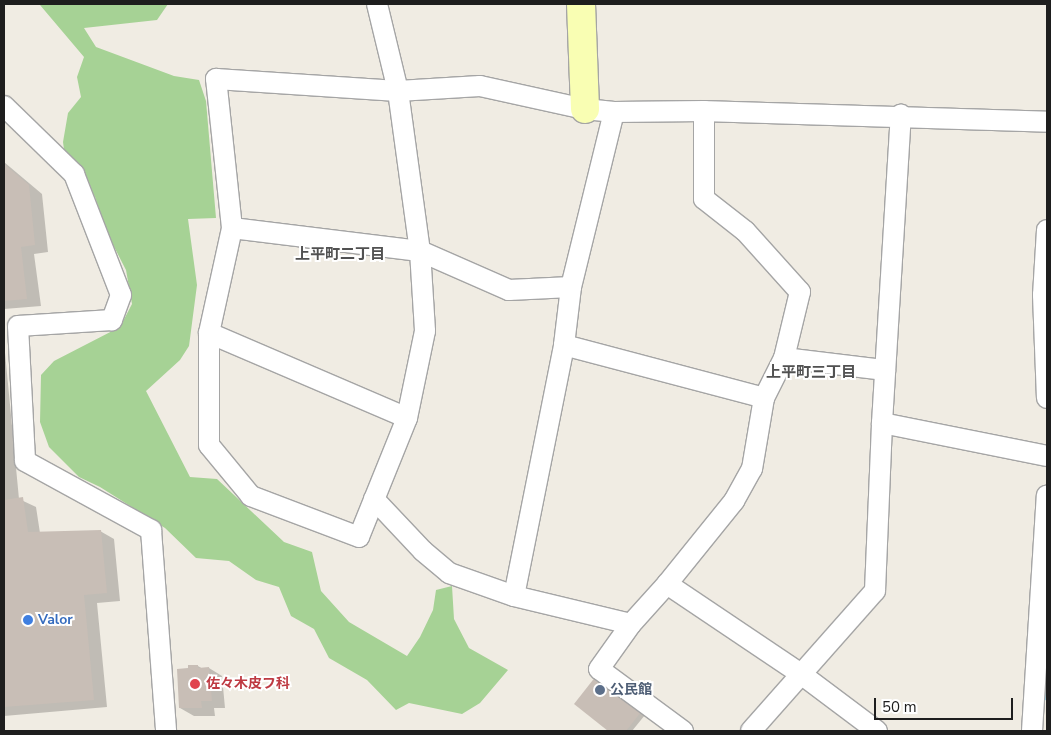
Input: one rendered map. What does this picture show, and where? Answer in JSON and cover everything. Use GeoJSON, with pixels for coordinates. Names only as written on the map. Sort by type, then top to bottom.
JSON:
{"type":"FeatureCollection","features":[{"type":"Feature","properties":{"kind":"street"},"geometry":{"type":"LineString","coordinates":[[377,4],[398,91],[420,251],[426,331],[407,418],[359,537],[251,496],[209,445],[209,333],[232,228],[216,79],[398,91],[480,86],[585,108],[614,112],[704,111],[901,115],[1047,122]]}},
{"type":"Feature","properties":{"kind":"street"},"geometry":{"type":"LineString","coordinates":[[581,4],[585,108]]}},
{"type":"Feature","properties":{"kind":"street"},"geometry":{"type":"LineString","coordinates":[[4,106],[74,174],[121,295],[112,320],[18,326],[25,461],[150,530],[166,731]]}},
{"type":"Feature","properties":{"kind":"street"},"geometry":{"type":"LineString","coordinates":[[683,731],[599,669],[631,624],[667,584],[734,501],[752,469],[764,398],[784,358],[800,292],[745,232],[704,199],[704,111]]}},
{"type":"Feature","properties":{"kind":"street"},"geometry":{"type":"LineString","coordinates":[[514,596],[564,345],[571,287],[614,112]]}},
{"type":"Feature","properties":{"kind":"street"},"geometry":{"type":"LineString","coordinates":[[750,731],[875,591],[882,423],[901,115]]}},
{"type":"Feature","properties":{"kind":"street"},"geometry":{"type":"LineString","coordinates":[[232,228],[420,251],[509,290],[571,287]]}},
{"type":"Feature","properties":{"kind":"street"},"geometry":{"type":"LineString","coordinates":[[1047,230],[1045,295],[1047,398]]}},
{"type":"Feature","properties":{"kind":"street"},"geometry":{"type":"LineString","coordinates":[[209,333],[407,418]]}},
{"type":"Feature","properties":{"kind":"street"},"geometry":{"type":"LineString","coordinates":[[564,345],[764,398]]}},
{"type":"Feature","properties":{"kind":"street"},"geometry":{"type":"LineString","coordinates":[[784,358],[885,370]]}},
{"type":"Feature","properties":{"kind":"street"},"geometry":{"type":"LineString","coordinates":[[882,423],[1047,456]]}},
{"type":"Feature","properties":{"kind":"street"},"geometry":{"type":"LineString","coordinates":[[1032,731],[1043,623],[1047,495]]}},
{"type":"Feature","properties":{"kind":"street"},"geometry":{"type":"LineString","coordinates":[[374,499],[423,551],[449,573],[514,596],[631,624]]}},
{"type":"Feature","properties":{"kind":"street"},"geometry":{"type":"LineString","coordinates":[[667,584],[801,674],[877,731]]}},
{"type":"Feature","properties":{"kind":"green space"},"geometry":{"type":"Polygon","coordinates":[[[168,4],[157,20],[84,28],[96,47],[174,76],[199,80],[206,101],[216,218],[188,219],[197,285],[189,346],[180,360],[146,391],[190,477],[217,479],[284,542],[312,552],[321,591],[349,622],[407,656],[420,637],[433,610],[436,590],[452,586],[454,619],[469,648],[508,670],[480,703],[462,714],[409,703],[396,710],[367,680],[329,658],[314,629],[291,616],[279,587],[256,580],[229,561],[196,558],[165,528],[100,487],[79,477],[49,447],[40,422],[41,375],[54,361],[120,327],[132,304],[126,270],[108,235],[95,197],[84,177],[65,157],[63,142],[68,113],[81,97],[77,77],[84,57],[40,5],[168,4]]]}},
{"type":"Feature","properties":{"kind":"building"},"geometry":{"type":"Polygon","coordinates":[[[4,164],[29,185],[35,245],[21,247],[27,299],[4,301],[4,164]]]}},
{"type":"Feature","properties":{"kind":"building"},"geometry":{"type":"Polygon","coordinates":[[[23,497],[28,532],[101,530],[107,593],[84,595],[94,700],[4,707],[4,500],[23,497]]]}},
{"type":"Feature","properties":{"kind":"building"},"geometry":{"type":"Polygon","coordinates":[[[188,665],[198,665],[198,668],[209,667],[212,701],[201,701],[202,708],[179,708],[177,669],[188,668],[188,665]]]}},
{"type":"Feature","properties":{"kind":"building","name":"公民館"},"geometry":{"type":"Polygon","coordinates":[[[596,676],[641,712],[626,731],[608,731],[574,704],[596,676]]]}},
{"type":"Feature","properties":{"kind":"waterway"},"geometry":{"type":"LineString","coordinates":[[1044,698],[1047,662]]}},
{"type":"Feature","properties":{"kind":"place","name":"Valor"},"geometry":{"type":"Point","coordinates":[28,620]}},
{"type":"Feature","properties":{"kind":"place","name":"佐々木皮フ科"},"geometry":{"type":"Point","coordinates":[195,684]}},
{"type":"Feature","properties":{"kind":"place","name":"公民館"},"geometry":{"type":"Point","coordinates":[600,690]}},
{"type":"Feature","properties":{"kind":"district","name":"上平町二丁目"},"geometry":{"type":"Point","coordinates":[340,255]}},
{"type":"Feature","properties":{"kind":"district","name":"上平町三丁目"},"geometry":{"type":"Point","coordinates":[811,373]}}]}
